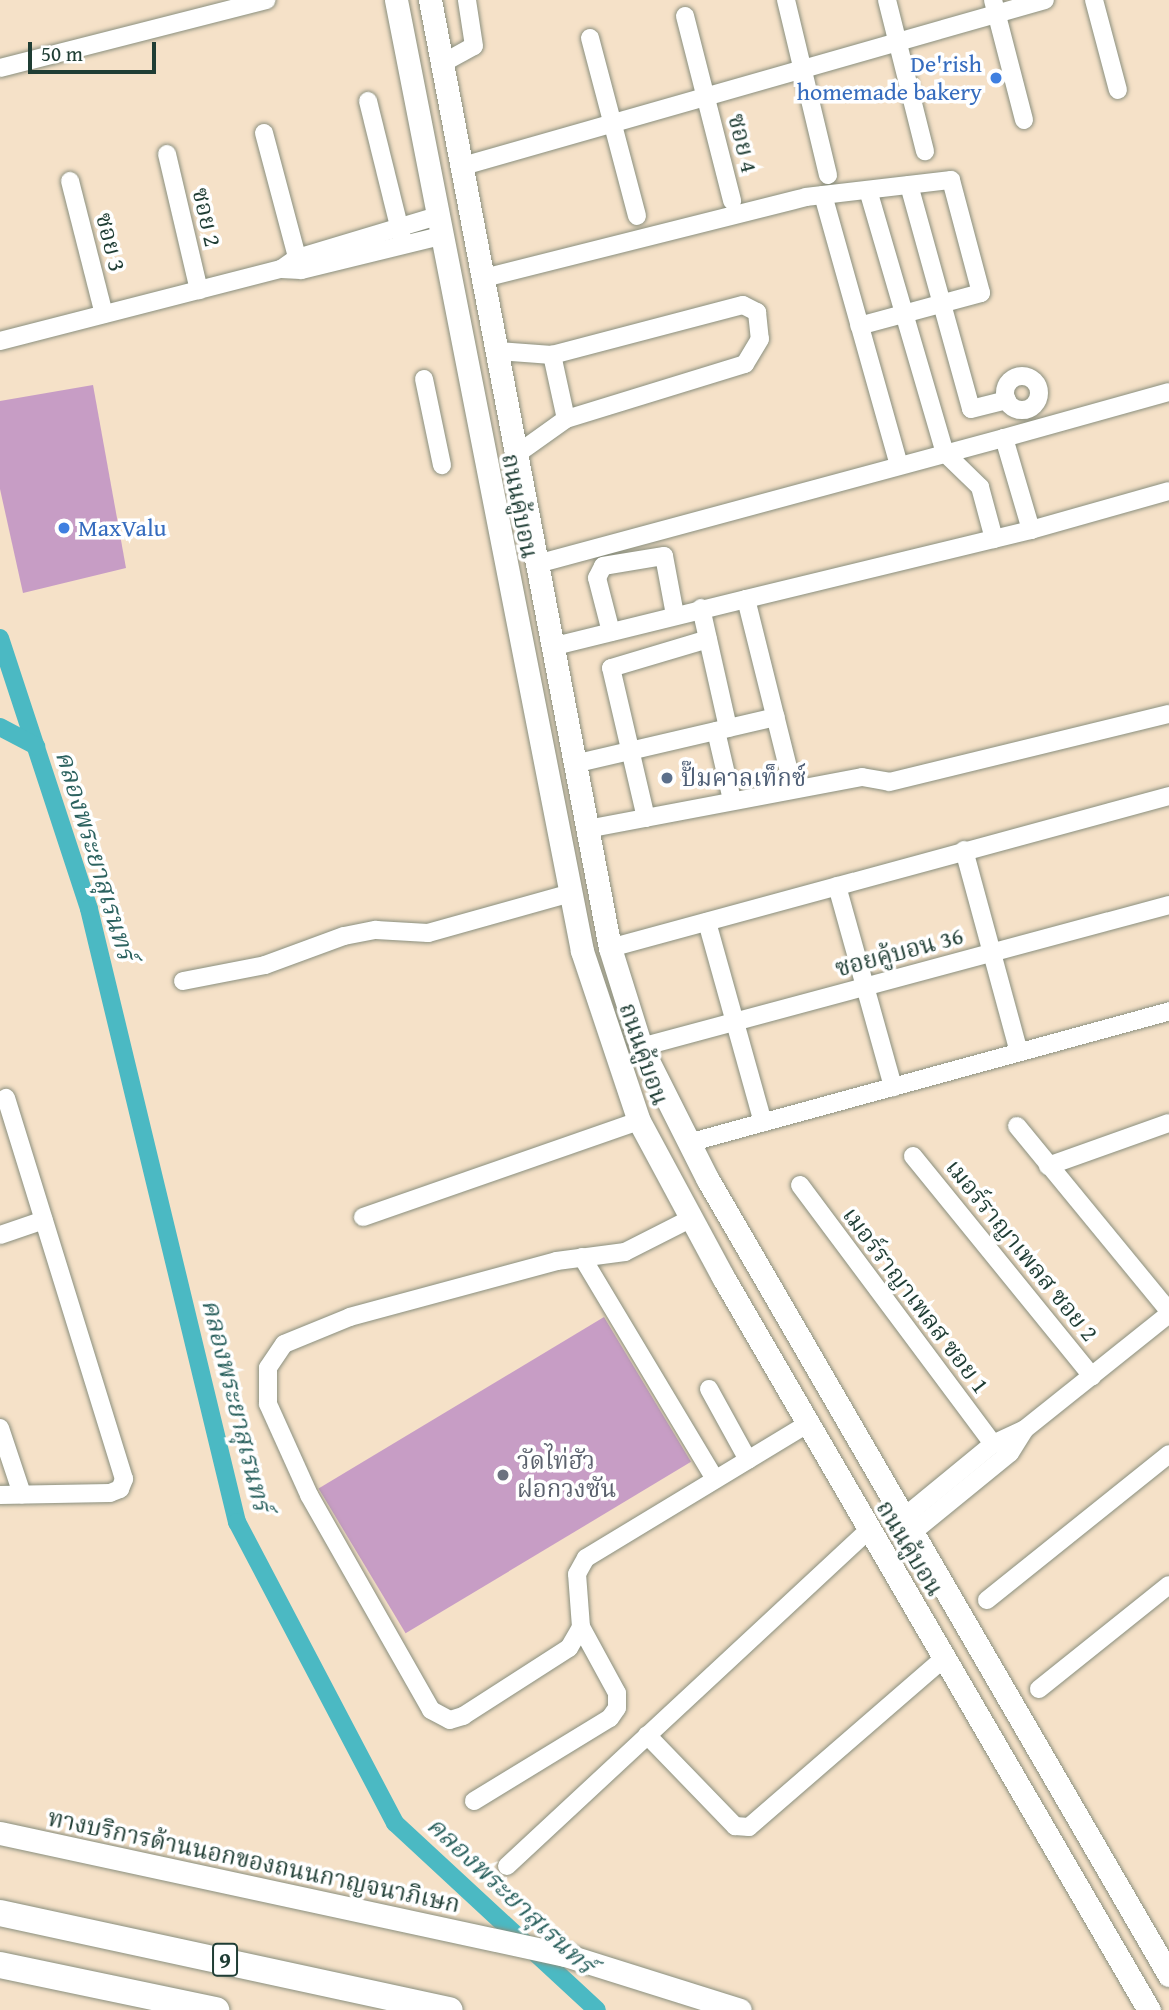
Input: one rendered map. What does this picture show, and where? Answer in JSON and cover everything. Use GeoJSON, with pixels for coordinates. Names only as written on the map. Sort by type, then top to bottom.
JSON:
{"type":"FeatureCollection","features":[{"type":"Feature","properties":{"kind":"highway","name":"9"},"geometry":{"type":"LineString","coordinates":[[0,1913],[450,2010]]}},
{"type":"Feature","properties":{"kind":"highway","name":"9"},"geometry":{"type":"LineString","coordinates":[[0,1965],[216,2010]]}},
{"type":"Feature","properties":{"kind":"main road","name":"ถนนคู้บอน"},"geometry":{"type":"LineString","coordinates":[[396,0],[582,951],[639,1121],[690,1219],[807,1424],[1149,2010]]}},
{"type":"Feature","properties":{"kind":"main road","name":"ถนนคู้บอน"},"geometry":{"type":"LineString","coordinates":[[430,0],[610,947],[641,1047],[688,1143],[1167,1969]]}},
{"type":"Feature","properties":{"kind":"main road"},"geometry":{"type":"LineString","coordinates":[[529,688],[558,682]]}},
{"type":"Feature","properties":{"kind":"main road","name":"ทางบริการด้านนอกของถนนกาญจนาภิเษก"},"geometry":{"type":"LineString","coordinates":[[0,1833],[344,1904],[565,1955],[740,2010]]}},
{"type":"Feature","properties":{"kind":"street"},"geometry":{"type":"LineString","coordinates":[[0,68],[205,7],[266,0]]}},
{"type":"Feature","properties":{"kind":"street"},"geometry":{"type":"LineString","coordinates":[[443,63],[474,46],[467,0]]}},
{"type":"Feature","properties":{"kind":"street"},"geometry":{"type":"LineString","coordinates":[[786,0],[828,175]]}},
{"type":"Feature","properties":{"kind":"street"},"geometry":{"type":"LineString","coordinates":[[887,0],[925,151]]}},
{"type":"Feature","properties":{"kind":"street"},"geometry":{"type":"LineString","coordinates":[[463,166],[897,42],[995,7],[1045,0]]}},
{"type":"Feature","properties":{"kind":"street"},"geometry":{"type":"LineString","coordinates":[[1094,0],[1118,90]]}},
{"type":"Feature","properties":{"kind":"street"},"geometry":{"type":"LineString","coordinates":[[995,7],[1024,120]]}},
{"type":"Feature","properties":{"kind":"street"},"geometry":{"type":"LineString","coordinates":[[685,16],[706,96]]}},
{"type":"Feature","properties":{"kind":"street"},"geometry":{"type":"LineString","coordinates":[[590,38],[637,216]]}},
{"type":"Feature","properties":{"kind":"street","name":"ซอย 4"},"geometry":{"type":"LineString","coordinates":[[706,96],[732,201]]}},
{"type":"Feature","properties":{"kind":"street"},"geometry":{"type":"LineString","coordinates":[[368,101],[402,236]]}},
{"type":"Feature","properties":{"kind":"street"},"geometry":{"type":"LineString","coordinates":[[264,133],[299,264]]}},
{"type":"Feature","properties":{"kind":"street","name":"ซอย 2"},"geometry":{"type":"LineString","coordinates":[[167,154],[199,290]]}},
{"type":"Feature","properties":{"kind":"street","name":"ซอย 3"},"geometry":{"type":"LineString","coordinates":[[70,180],[104,314]]}},
{"type":"Feature","properties":{"kind":"street"},"geometry":{"type":"LineString","coordinates":[[484,278],[823,195],[951,180],[981,292],[859,326]]}},
{"type":"Feature","properties":{"kind":"street"},"geometry":{"type":"LineString","coordinates":[[909,185],[971,409],[1007,400],[1025,409],[1032,428]]}},
{"type":"Feature","properties":{"kind":"street"},"geometry":{"type":"LineString","coordinates":[[868,190],[945,453],[980,487],[994,539]]}},
{"type":"Feature","properties":{"kind":"street"},"geometry":{"type":"LineString","coordinates":[[823,195],[899,465]]}},
{"type":"Feature","properties":{"kind":"street"},"geometry":{"type":"LineString","coordinates":[[1,335],[104,314],[439,226]]}},
{"type":"Feature","properties":{"kind":"street"},"geometry":{"type":"LineString","coordinates":[[498,351],[552,355],[743,305],[757,312],[760,340],[745,364],[566,419],[517,454]]}},
{"type":"Feature","properties":{"kind":"street"},"geometry":{"type":"LineString","coordinates":[[552,355],[566,419]]}},
{"type":"Feature","properties":{"kind":"street"},"geometry":{"type":"LineString","coordinates":[[1007,400],[1006,388],[1012,379],[1029,377],[1039,395],[1025,409]]}},
{"type":"Feature","properties":{"kind":"street"},"geometry":{"type":"LineString","coordinates":[[424,379],[442,465]]}},
{"type":"Feature","properties":{"kind":"street"},"geometry":{"type":"LineString","coordinates":[[537,564],[1169,392]]}},
{"type":"Feature","properties":{"kind":"street"},"geometry":{"type":"LineString","coordinates":[[1004,438],[1031,530]]}},
{"type":"Feature","properties":{"kind":"street"},"geometry":{"type":"LineString","coordinates":[[551,647],[701,608],[1031,530],[1169,491]]}},
{"type":"Feature","properties":{"kind":"street"},"geometry":{"type":"LineString","coordinates":[[611,632],[597,578],[603,566],[657,553],[664,556],[675,615]]}},
{"type":"Feature","properties":{"kind":"street"},"geometry":{"type":"LineString","coordinates":[[746,598],[793,788]]}},
{"type":"Feature","properties":{"kind":"street"},"geometry":{"type":"LineString","coordinates":[[701,608],[732,800]]}},
{"type":"Feature","properties":{"kind":"street"},"geometry":{"type":"LineString","coordinates":[[646,818],[611,668],[708,639]]}},
{"type":"Feature","properties":{"kind":"street"},"geometry":{"type":"LineString","coordinates":[[587,829],[862,777],[889,782],[1169,713]]}},
{"type":"Feature","properties":{"kind":"street"},"geometry":{"type":"LineString","coordinates":[[574,764],[775,717]]}},
{"type":"Feature","properties":{"kind":"street"},"geometry":{"type":"LineString","coordinates":[[610,947],[1169,796]]}},
{"type":"Feature","properties":{"kind":"street"},"geometry":{"type":"LineString","coordinates":[[964,850],[1019,1052]]}},
{"type":"Feature","properties":{"kind":"street"},"geometry":{"type":"LineString","coordinates":[[837,886],[893,1087]]}},
{"type":"Feature","properties":{"kind":"street"},"geometry":{"type":"LineString","coordinates":[[183,982],[265,965],[344,936],[376,930],[428,933],[571,893]]}},
{"type":"Feature","properties":{"kind":"street","name":"ซอยคู้บอน 36"},"geometry":{"type":"LineString","coordinates":[[641,1047],[1169,905]]}},
{"type":"Feature","properties":{"kind":"street"},"geometry":{"type":"LineString","coordinates":[[707,922],[762,1122]]}},
{"type":"Feature","properties":{"kind":"street"},"geometry":{"type":"LineString","coordinates":[[688,1143],[1169,1011]]}},
{"type":"Feature","properties":{"kind":"street"},"geometry":{"type":"LineString","coordinates":[[0,1495],[110,1493],[120,1489],[124,1479],[6,1098]]}},
{"type":"Feature","properties":{"kind":"street"},"geometry":{"type":"LineString","coordinates":[[363,1217],[639,1121]]}},
{"type":"Feature","properties":{"kind":"street"},"geometry":{"type":"LineString","coordinates":[[1048,1166],[1169,1123]]}},
{"type":"Feature","properties":{"kind":"street"},"geometry":{"type":"LineString","coordinates":[[908,1525],[993,1444],[1025,1429],[1169,1312],[1017,1126]]}},
{"type":"Feature","properties":{"kind":"street","name":"เมอร์ราญาเพลส ซอย 2"},"geometry":{"type":"LineString","coordinates":[[914,1156],[1092,1376]]}},
{"type":"Feature","properties":{"kind":"street","name":"เมอร์ราญาเพลส ซอย 1"},"geometry":{"type":"LineString","coordinates":[[800,1185],[993,1444]]}},
{"type":"Feature","properties":{"kind":"street"},"geometry":{"type":"LineString","coordinates":[[581,1627],[569,1648],[463,1716],[450,1720],[431,1710],[309,1495],[268,1404],[265,1381],[275,1354],[299,1336],[350,1317],[582,1257],[625,1252],[690,1219]]}},
{"type":"Feature","properties":{"kind":"street"},"geometry":{"type":"LineString","coordinates":[[0,1235],[44,1220]]}},
{"type":"Feature","properties":{"kind":"street"},"geometry":{"type":"LineString","coordinates":[[582,1257],[715,1479]]}},
{"type":"Feature","properties":{"kind":"street"},"geometry":{"type":"LineString","coordinates":[[709,1389],[748,1460]]}},
{"type":"Feature","properties":{"kind":"street"},"geometry":{"type":"LineString","coordinates":[[474,1801],[610,1718],[617,1708],[617,1693],[581,1627],[577,1574],[586,1558],[807,1424]]}},
{"type":"Feature","properties":{"kind":"street"},"geometry":{"type":"LineString","coordinates":[[0,1428],[22,1494]]}},
{"type":"Feature","properties":{"kind":"street"},"geometry":{"type":"LineString","coordinates":[[908,1525],[1010,1453],[1025,1429]]}},
{"type":"Feature","properties":{"kind":"street"},"geometry":{"type":"LineString","coordinates":[[987,1600],[1169,1454]]}},
{"type":"Feature","properties":{"kind":"street"},"geometry":{"type":"LineString","coordinates":[[507,1866],[869,1530]]}},
{"type":"Feature","properties":{"kind":"street"},"geometry":{"type":"LineString","coordinates":[[1039,1689],[1169,1585]]}},
{"type":"Feature","properties":{"kind":"street"},"geometry":{"type":"LineString","coordinates":[[647,1735],[735,1826],[749,1827],[944,1658]]}},
{"type":"Feature","properties":{"kind":"building","name":"MaxValu"},"geometry":{"type":"Polygon","coordinates":[[[93,385],[126,568],[23,593],[0,489],[0,401],[93,385]]]}},
{"type":"Feature","properties":{"kind":"building","name":"วัดไท่ฮัว ฝอกวงซัน"},"geometry":{"type":"Polygon","coordinates":[[[604,1317],[691,1462],[406,1633],[319,1489],[604,1317]]]}},
{"type":"Feature","properties":{"kind":"waterway","name":"คลองพระยาสุเรนทร์"},"geometry":{"type":"LineString","coordinates":[[0,638],[89,909],[237,1522],[395,1823],[597,2010]]}},
{"type":"Feature","properties":{"kind":"waterway","name":"คลองพระยาสุเรนทร์"},"geometry":{"type":"LineString","coordinates":[[0,727],[36,746]]}},
{"type":"Feature","properties":{"kind":"place","name":"De'rish homemade bakery"},"geometry":{"type":"Point","coordinates":[996,78]}},
{"type":"Feature","properties":{"kind":"place","name":"MaxValu"},"geometry":{"type":"Point","coordinates":[64,528]}},
{"type":"Feature","properties":{"kind":"place","name":"ปั๊มคาลเท็กซ์"},"geometry":{"type":"Point","coordinates":[667,778]}},
{"type":"Feature","properties":{"kind":"place","name":"วัดไท่ฮัว ฝอกวงซัน"},"geometry":{"type":"Point","coordinates":[503,1475]}}]}
